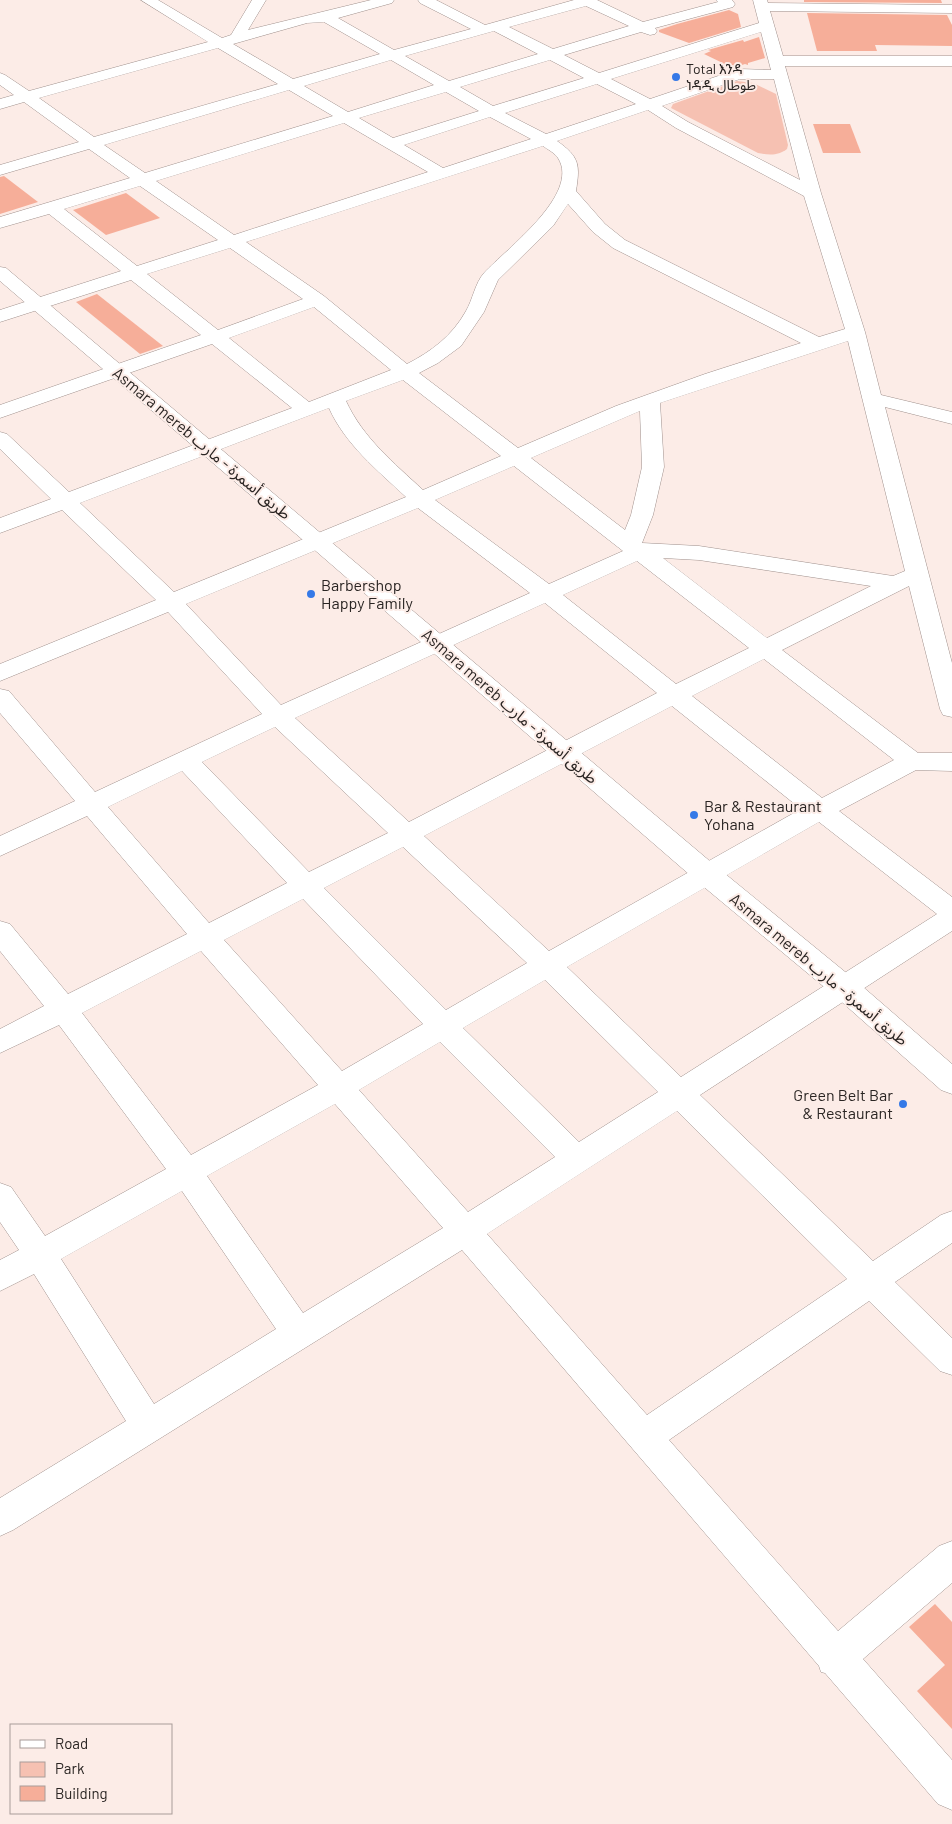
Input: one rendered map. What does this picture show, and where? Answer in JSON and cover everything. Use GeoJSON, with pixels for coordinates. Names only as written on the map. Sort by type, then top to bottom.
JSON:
{"type":"FeatureCollection","features":[{"type":"Feature","properties":{"kind":"main road"},"geometry":{"type":"LineString","coordinates":[[148,0],[229,41],[291,84],[442,174]]}},
{"type":"Feature","properties":{"kind":"main road"},"geometry":{"type":"LineString","coordinates":[[229,41],[259,0]]}},
{"type":"Feature","properties":{"kind":"main road"},"geometry":{"type":"LineString","coordinates":[[0,104],[306,19],[326,17],[387,0]]}},
{"type":"Feature","properties":{"kind":"main road"},"geometry":{"type":"LineString","coordinates":[[425,0],[551,55],[650,105],[682,125],[812,192]]}},
{"type":"Feature","properties":{"kind":"main road"},"geometry":{"type":"LineString","coordinates":[[0,170],[291,84],[589,0],[706,58]]}},
{"type":"Feature","properties":{"kind":"main road"},"geometry":{"type":"LineString","coordinates":[[0,223],[729,1]]}},
{"type":"Feature","properties":{"kind":"main road"},"geometry":{"type":"LineString","coordinates":[[390,144],[689,50],[763,11],[952,9]]}},
{"type":"Feature","properties":{"kind":"main road"},"geometry":{"type":"LineString","coordinates":[[763,11],[812,192],[855,332],[873,399],[907,578],[952,709]]}},
{"type":"Feature","properties":{"kind":"main road"},"geometry":{"type":"LineString","coordinates":[[0,526],[405,372],[431,359],[454,342],[475,312],[490,278],[547,222],[567,192],[571,170],[565,154],[545,140],[492,112],[326,17]]}},
{"type":"Feature","properties":{"kind":"main road"},"geometry":{"type":"LineString","coordinates":[[0,316],[442,174],[739,74],[779,68],[952,61]]}},
{"type":"Feature","properties":{"kind":"main road"},"geometry":{"type":"LineString","coordinates":[[722,66],[739,74]]}},
{"type":"Feature","properties":{"kind":"main road"},"geometry":{"type":"LineString","coordinates":[[0,78],[317,300],[405,372],[912,761]]}},
{"type":"Feature","properties":{"kind":"main road"},"geometry":{"type":"LineString","coordinates":[[567,192],[600,228],[619,244],[818,344]]}},
{"type":"Feature","properties":{"kind":"main road"},"geometry":{"type":"LineString","coordinates":[[51,207],[306,409]]}},
{"type":"Feature","properties":{"kind":"main road","name":"Asmara mereb طريق أسمرة - مارب"},"geometry":{"type":"LineString","coordinates":[[0,272],[708,875],[845,988],[952,1082]]}},
{"type":"Feature","properties":{"kind":"main road"},"geometry":{"type":"LineString","coordinates":[[0,412],[118,372],[317,300]]}},
{"type":"Feature","properties":{"kind":"main road"},"geometry":{"type":"LineString","coordinates":[[0,673],[420,499],[517,458],[563,435],[650,400],[855,332]]}},
{"type":"Feature","properties":{"kind":"main road"},"geometry":{"type":"LineString","coordinates":[[334,398],[345,421],[366,448],[420,499],[547,594],[820,810],[952,911]]}},
{"type":"Feature","properties":{"kind":"main road"},"geometry":{"type":"LineString","coordinates":[[873,399],[952,418]]}},
{"type":"Feature","properties":{"kind":"main road"},"geometry":{"type":"LineString","coordinates":[[636,548],[653,467],[650,400]]}},
{"type":"Feature","properties":{"kind":"main road"},"geometry":{"type":"LineString","coordinates":[[0,438],[171,602],[278,716],[405,836],[547,965],[952,1360]]}},
{"type":"Feature","properties":{"kind":"main road"},"geometry":{"type":"LineString","coordinates":[[0,847],[278,716],[547,594],[636,548],[698,553],[907,578]]}},
{"type":"Feature","properties":{"kind":"main road"},"geometry":{"type":"LineString","coordinates":[[0,1042],[405,836],[563,751],[907,578]]}},
{"type":"Feature","properties":{"kind":"main road"},"geometry":{"type":"LineString","coordinates":[[0,697],[206,938],[465,1231],[835,1658],[952,1790]]}},
{"type":"Feature","properties":{"kind":"main road"},"geometry":{"type":"LineString","coordinates":[[186,760],[515,1100],[577,1159]]}},
{"type":"Feature","properties":{"kind":"main road"},"geometry":{"type":"LineString","coordinates":[[0,1277],[339,1088],[547,965],[820,810],[912,761],[952,762]]}},
{"type":"Feature","properties":{"kind":"main road"},"geometry":{"type":"LineString","coordinates":[[0,1518],[465,1231],[952,918]]}},
{"type":"Feature","properties":{"kind":"main road"},"geometry":{"type":"LineString","coordinates":[[0,931],[64,1010],[187,1173],[298,1333]]}},
{"type":"Feature","properties":{"kind":"main road"},"geometry":{"type":"LineString","coordinates":[[0,1196],[40,1255],[148,1426]]}},
{"type":"Feature","properties":{"kind":"main road"},"geometry":{"type":"LineString","coordinates":[[644,1437],[952,1224]]}},
{"type":"Feature","properties":{"kind":"main road"},"geometry":{"type":"LineString","coordinates":[[835,1658],[952,1559]]}},
{"type":"Feature","properties":{"kind":"green space"},"geometry":{"type":"Polygon","coordinates":[[[737,81],[753,83],[776,94],[788,145],[787,149],[773,154],[758,153],[671,108],[673,104],[737,81]]]}},
{"type":"Feature","properties":{"kind":"building"},"geometry":{"type":"Polygon","coordinates":[[[804,0],[941,0],[942,3],[804,2],[804,0]]]}},
{"type":"Feature","properties":{"kind":"building"},"geometry":{"type":"Polygon","coordinates":[[[729,10],[738,14],[741,27],[689,43],[659,32],[659,30],[677,24],[729,10]]]}},
{"type":"Feature","properties":{"kind":"building"},"geometry":{"type":"Polygon","coordinates":[[[807,13],[947,15],[952,25],[952,46],[875,45],[877,51],[817,51],[807,13]]]}},
{"type":"Feature","properties":{"kind":"building"},"geometry":{"type":"Polygon","coordinates":[[[759,37],[765,58],[748,63],[748,65],[745,64],[733,68],[704,54],[711,51],[708,50],[759,37]]]}},
{"type":"Feature","properties":{"kind":"building"},"geometry":{"type":"Polygon","coordinates":[[[813,124],[850,124],[861,153],[823,153],[813,124]]]}},
{"type":"Feature","properties":{"kind":"building"},"geometry":{"type":"Polygon","coordinates":[[[4,176],[38,202],[0,214],[0,177],[4,176]]]}},
{"type":"Feature","properties":{"kind":"building"},"geometry":{"type":"Polygon","coordinates":[[[126,193],[160,218],[106,235],[73,210],[126,193]]]}},
{"type":"Feature","properties":{"kind":"building"},"geometry":{"type":"Polygon","coordinates":[[[97,294],[163,346],[140,354],[76,302],[97,294]]]}},
{"type":"Feature","properties":{"kind":"building"},"geometry":{"type":"Polygon","coordinates":[[[935,1604],[952,1622],[952,1729],[917,1691],[945,1665],[909,1627],[935,1604]]]}},
{"type":"Feature","properties":{"kind":"place","name":"Total እንዳ ነዳዲ طوطال"},"geometry":{"type":"Point","coordinates":[676,77]}},
{"type":"Feature","properties":{"kind":"place","name":"Barbershop Happy Family"},"geometry":{"type":"Point","coordinates":[311,594]}},
{"type":"Feature","properties":{"kind":"place","name":"Bar & Restaurant Yohana"},"geometry":{"type":"Point","coordinates":[694,815]}},
{"type":"Feature","properties":{"kind":"place","name":"Green Belt Bar & Restaurant"},"geometry":{"type":"Point","coordinates":[903,1104]}}]}
